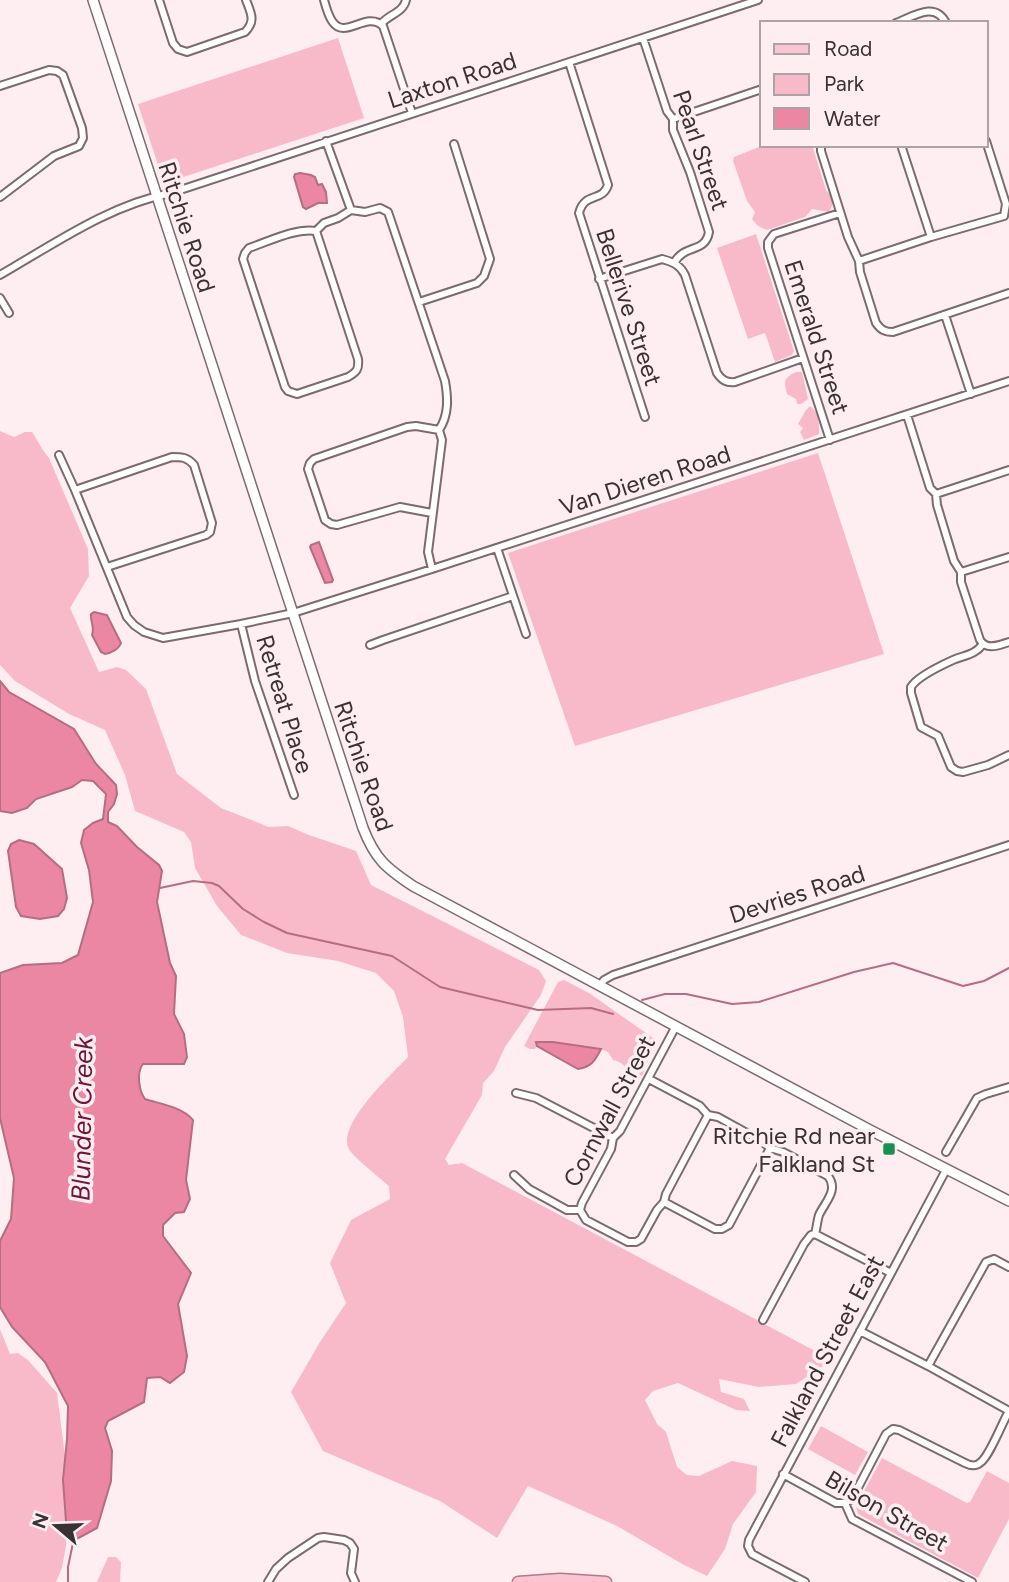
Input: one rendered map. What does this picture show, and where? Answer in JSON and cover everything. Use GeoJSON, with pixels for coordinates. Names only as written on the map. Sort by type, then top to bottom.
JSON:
{"type":"FeatureCollection","features":[{"type":"Feature","properties":{"kind":"main road"},"geometry":{"type":"LineString","coordinates":[[518,1582],[560,1579],[606,1582]]}},
{"type":"Feature","properties":{"kind":"street","name":"Ritchie Road"},"geometry":{"type":"LineString","coordinates":[[93,0],[363,828],[381,863],[413,886],[1009,1201]]}},
{"type":"Feature","properties":{"kind":"street"},"geometry":{"type":"LineString","coordinates":[[159,0],[173,43],[178,49],[187,52],[245,32],[251,26],[252,18],[246,0]]}},
{"type":"Feature","properties":{"kind":"street"},"geometry":{"type":"LineString","coordinates":[[324,0],[330,19],[338,28],[373,20],[381,24],[412,113]]}},
{"type":"Feature","properties":{"kind":"street"},"geometry":{"type":"LineString","coordinates":[[381,24],[400,10],[406,0]]}},
{"type":"Feature","properties":{"kind":"street","name":"Laxton Road"},"geometry":{"type":"LineString","coordinates":[[0,275],[116,210],[157,195],[758,0]]}},
{"type":"Feature","properties":{"kind":"street"},"geometry":{"type":"LineString","coordinates":[[901,21],[929,10],[942,15],[945,21]]}},
{"type":"Feature","properties":{"kind":"street","name":"Pearl Street"},"geometry":{"type":"LineString","coordinates":[[643,38],[667,111],[673,119],[673,130],[709,232],[705,244],[683,253],[674,264]]}},
{"type":"Feature","properties":{"kind":"street","name":"Bellerive Street"},"geometry":{"type":"LineString","coordinates":[[569,62],[607,179],[606,190],[581,204],[579,213],[645,417]]}},
{"type":"Feature","properties":{"kind":"street"},"geometry":{"type":"LineString","coordinates":[[0,86],[49,70],[57,71],[63,75],[83,138],[79,146],[54,156],[0,197]]}},
{"type":"Feature","properties":{"kind":"street"},"geometry":{"type":"LineString","coordinates":[[673,119],[760,90]]}},
{"type":"Feature","properties":{"kind":"street"},"geometry":{"type":"LineString","coordinates":[[326,141],[351,210]]}},
{"type":"Feature","properties":{"kind":"street"},"geometry":{"type":"LineString","coordinates":[[419,302],[477,283],[484,276],[490,259],[454,144]]}},
{"type":"Feature","properties":{"kind":"street"},"geometry":{"type":"LineString","coordinates":[[821,147],[840,212],[859,261],[876,323],[880,328],[893,332],[1009,293]]}},
{"type":"Feature","properties":{"kind":"street"},"geometry":{"type":"LineString","coordinates":[[902,147],[931,237]]}},
{"type":"Feature","properties":{"kind":"street"},"geometry":{"type":"LineString","coordinates":[[859,261],[931,237],[1007,218],[1006,204],[988,147]]}},
{"type":"Feature","properties":{"kind":"street"},"geometry":{"type":"LineString","coordinates":[[316,232],[324,223],[351,210],[365,212],[380,208],[388,212],[445,381],[448,397],[445,421],[439,430]]}},
{"type":"Feature","properties":{"kind":"street","name":"Emerald Street"},"geometry":{"type":"LineString","coordinates":[[830,440],[768,242],[774,234],[840,212]]}},
{"type":"Feature","properties":{"kind":"street"},"geometry":{"type":"LineString","coordinates":[[299,232],[316,232],[359,367],[356,373],[348,377],[297,394],[285,387],[243,259],[249,248],[299,232]]}},
{"type":"Feature","properties":{"kind":"street"},"geometry":{"type":"LineString","coordinates":[[599,279],[662,259],[681,267],[717,373],[722,380],[729,383],[803,358]]}},
{"type":"Feature","properties":{"kind":"street"},"geometry":{"type":"LineString","coordinates":[[0,298],[9,313]]}},
{"type":"Feature","properties":{"kind":"street"},"geometry":{"type":"LineString","coordinates":[[945,315],[971,394]]}},
{"type":"Feature","properties":{"kind":"street","name":"Van Dieren Road"},"geometry":{"type":"LineString","coordinates":[[59,456],[127,617],[144,632],[163,638],[293,613],[1009,381]]}},
{"type":"Feature","properties":{"kind":"street"},"geometry":{"type":"LineString","coordinates":[[907,415],[930,488],[936,494],[954,561],[961,572],[961,582],[982,644]]}},
{"type":"Feature","properties":{"kind":"street"},"geometry":{"type":"LineString","coordinates":[[432,513],[400,507],[337,525],[331,524],[325,520],[308,469],[314,459],[407,427],[439,430]]}},
{"type":"Feature","properties":{"kind":"street"},"geometry":{"type":"LineString","coordinates":[[432,569],[428,552],[442,440],[439,430]]}},
{"type":"Feature","properties":{"kind":"street"},"geometry":{"type":"LineString","coordinates":[[75,490],[172,457],[190,459],[194,465],[212,523],[210,532],[107,567]]}},
{"type":"Feature","properties":{"kind":"street"},"geometry":{"type":"LineString","coordinates":[[936,494],[1009,470]]}},
{"type":"Feature","properties":{"kind":"street"},"geometry":{"type":"LineString","coordinates":[[497,548],[526,634]]}},
{"type":"Feature","properties":{"kind":"street"},"geometry":{"type":"LineString","coordinates":[[961,572],[1009,557]]}},
{"type":"Feature","properties":{"kind":"street"},"geometry":{"type":"LineString","coordinates":[[370,645],[513,596]]}},
{"type":"Feature","properties":{"kind":"street","name":"Retreat Place"},"geometry":{"type":"LineString","coordinates":[[241,624],[255,681],[294,795]]}},
{"type":"Feature","properties":{"kind":"street"},"geometry":{"type":"LineString","coordinates":[[982,644],[993,647],[1009,642]]}},
{"type":"Feature","properties":{"kind":"street"},"geometry":{"type":"LineString","coordinates":[[982,644],[971,654],[917,680],[911,687],[911,694],[921,727],[938,736],[951,766],[957,771],[988,765],[1009,755]]}},
{"type":"Feature","properties":{"kind":"street","name":"Devries Road"},"geometry":{"type":"LineString","coordinates":[[600,986],[613,975],[1009,845]]}},
{"type":"Feature","properties":{"kind":"street","name":"Cornwall Street"},"geometry":{"type":"LineString","coordinates":[[676,1026],[614,1138],[611,1149],[582,1203],[580,1210],[586,1220],[628,1242],[641,1239],[664,1202],[708,1115]]}},
{"type":"Feature","properties":{"kind":"street"},"geometry":{"type":"LineString","coordinates":[[649,1079],[699,1106],[708,1115],[718,1117],[770,1148],[828,1176],[832,1180],[833,1189],[817,1219],[815,1234]]}},
{"type":"Feature","properties":{"kind":"street"},"geometry":{"type":"LineString","coordinates":[[946,1153],[977,1098],[1009,1087]]}},
{"type":"Feature","properties":{"kind":"street"},"geometry":{"type":"LineString","coordinates":[[516,1093],[536,1098],[614,1138]]}},
{"type":"Feature","properties":{"kind":"street"},"geometry":{"type":"LineString","coordinates":[[664,1202],[722,1229],[729,1225],[770,1148]]}},
{"type":"Feature","properties":{"kind":"street","name":"Falkland Street East"},"geometry":{"type":"LineString","coordinates":[[805,1582],[750,1551],[749,1540],[946,1170]]}},
{"type":"Feature","properties":{"kind":"street"},"geometry":{"type":"LineString","coordinates":[[514,1175],[529,1189],[567,1210],[580,1210]]}},
{"type":"Feature","properties":{"kind":"street"},"geometry":{"type":"LineString","coordinates":[[815,1234],[891,1273]]}},
{"type":"Feature","properties":{"kind":"street"},"geometry":{"type":"LineString","coordinates":[[764,1320],[804,1244],[815,1234]]}},
{"type":"Feature","properties":{"kind":"street"},"geometry":{"type":"LineString","coordinates":[[928,1366],[986,1262],[994,1259],[1009,1267]]}},
{"type":"Feature","properties":{"kind":"street"},"geometry":{"type":"LineString","coordinates":[[845,1503],[852,1499],[886,1434],[893,1429],[971,1466],[977,1465],[985,1457],[1009,1411],[860,1331]]}},
{"type":"Feature","properties":{"kind":"street","name":"Bilson Street"},"geometry":{"type":"LineString","coordinates":[[783,1474],[836,1503],[845,1503],[852,1518],[972,1582]]}},
{"type":"Feature","properties":{"kind":"street"},"geometry":{"type":"LineString","coordinates":[[268,1582],[276,1569],[288,1558],[324,1536],[350,1543],[354,1549],[351,1573],[355,1582]]}},
{"type":"Feature","properties":{"kind":"green space"},"geometry":{"type":"Polygon","coordinates":[[[338,38],[364,118],[168,182],[163,180],[138,104],[338,38]]]}},
{"type":"Feature","properties":{"kind":"green space"},"geometry":{"type":"Polygon","coordinates":[[[759,147],[813,147],[826,190],[832,197],[829,212],[812,209],[805,217],[767,230],[758,226],[752,219],[755,212],[747,201],[733,161],[734,157],[759,147]]]}},
{"type":"Feature","properties":{"kind":"green space"},"geometry":{"type":"Polygon","coordinates":[[[756,234],[794,351],[792,355],[775,362],[765,333],[748,339],[717,248],[756,234]]]}},
{"type":"Feature","properties":{"kind":"green space"},"geometry":{"type":"Polygon","coordinates":[[[796,372],[802,372],[808,399],[801,404],[797,404],[796,399],[787,394],[785,386],[787,378],[796,372]]]}},
{"type":"Feature","properties":{"kind":"green space"},"geometry":{"type":"Polygon","coordinates":[[[810,406],[817,415],[819,434],[804,440],[800,432],[803,428],[798,424],[810,406]]]}},
{"type":"Feature","properties":{"kind":"green space"},"geometry":{"type":"Polygon","coordinates":[[[0,431],[14,437],[32,432],[49,458],[88,549],[89,576],[70,608],[99,672],[117,667],[126,670],[146,689],[177,774],[221,808],[269,827],[288,826],[356,851],[371,885],[539,970],[546,981],[541,995],[505,1047],[494,1071],[483,1083],[482,1095],[445,1159],[449,1165],[462,1163],[832,1360],[796,1384],[759,1387],[719,1379],[721,1392],[744,1399],[750,1411],[736,1410],[678,1383],[653,1391],[645,1400],[657,1424],[666,1432],[677,1467],[687,1475],[699,1476],[732,1461],[757,1466],[756,1492],[733,1524],[725,1549],[707,1576],[617,1526],[528,1486],[497,1538],[440,1501],[323,1451],[291,1392],[346,1303],[330,1263],[351,1220],[390,1199],[389,1186],[351,1152],[347,1139],[358,1114],[368,1100],[408,1057],[403,1017],[394,991],[376,973],[338,961],[287,953],[241,935],[217,906],[195,868],[191,842],[184,832],[135,811],[125,775],[105,730],[69,714],[15,681],[0,665],[0,431]]]}},
{"type":"Feature","properties":{"kind":"green space"},"geometry":{"type":"Polygon","coordinates":[[[818,453],[884,654],[575,746],[508,553],[818,453]]]}},
{"type":"Feature","properties":{"kind":"green space"},"geometry":{"type":"Polygon","coordinates":[[[564,980],[589,993],[656,1040],[642,1076],[613,1060],[608,1052],[601,1049],[536,1043],[535,1049],[524,1046],[558,982],[564,980]]]}},
{"type":"Feature","properties":{"kind":"green space"},"geometry":{"type":"Polygon","coordinates":[[[0,1329],[10,1354],[18,1353],[28,1360],[57,1393],[69,1488],[66,1546],[56,1582],[0,1582],[0,1329]]]}},
{"type":"Feature","properties":{"kind":"green space"},"geometry":{"type":"Polygon","coordinates":[[[821,1426],[868,1452],[855,1475],[808,1449],[821,1426]]]}},
{"type":"Feature","properties":{"kind":"green space"},"geometry":{"type":"Polygon","coordinates":[[[882,1458],[967,1503],[987,1471],[1009,1483],[1009,1519],[978,1578],[858,1514],[856,1506],[882,1458]]]}},
{"type":"Feature","properties":{"kind":"green space"},"geometry":{"type":"Polygon","coordinates":[[[108,1557],[116,1557],[121,1562],[120,1582],[97,1582],[108,1557]]]}},
{"type":"Feature","properties":{"kind":"water"},"geometry":{"type":"Polygon","coordinates":[[[300,173],[315,177],[318,185],[322,184],[327,203],[318,203],[306,209],[303,207],[294,177],[300,173]]]}},
{"type":"Feature","properties":{"kind":"water"},"geometry":{"type":"Polygon","coordinates":[[[319,542],[332,582],[325,583],[310,547],[319,542]]]}},
{"type":"Feature","properties":{"kind":"water"},"geometry":{"type":"Polygon","coordinates":[[[94,612],[107,615],[121,643],[110,653],[101,652],[92,635],[91,614],[94,612]]]}},
{"type":"Feature","properties":{"kind":"water"},"geometry":{"type":"Polygon","coordinates":[[[0,681],[9,692],[74,729],[96,764],[116,785],[117,794],[108,812],[108,822],[117,826],[159,865],[162,871],[157,902],[170,963],[176,976],[174,1014],[184,1034],[187,1057],[184,1064],[143,1064],[139,1082],[145,1099],[177,1109],[193,1120],[186,1180],[190,1199],[184,1212],[175,1213],[163,1225],[163,1236],[191,1273],[178,1304],[187,1356],[184,1372],[170,1383],[160,1377],[147,1378],[144,1402],[108,1421],[105,1428],[112,1451],[111,1481],[97,1528],[73,1541],[67,1535],[63,1480],[68,1406],[45,1362],[12,1327],[0,1307],[0,1241],[11,1219],[14,1178],[0,1118],[0,973],[23,965],[62,963],[78,955],[93,902],[89,870],[81,843],[84,830],[103,819],[106,794],[93,781],[82,780],[72,787],[36,799],[27,808],[12,813],[0,811],[0,681]]]}},
{"type":"Feature","properties":{"kind":"water"},"geometry":{"type":"Polygon","coordinates":[[[19,840],[34,844],[62,869],[67,898],[64,909],[58,916],[40,919],[21,916],[16,907],[8,851],[11,844],[19,840]]]}},
{"type":"Feature","properties":{"kind":"water"},"geometry":{"type":"Polygon","coordinates":[[[536,1042],[601,1049],[592,1063],[578,1069],[537,1046],[536,1042]]]}},
{"type":"Feature","properties":{"kind":"waterway"},"geometry":{"type":"LineString","coordinates":[[160,888],[193,881],[212,883],[219,886],[243,909],[287,933],[392,956],[440,987],[538,1010],[591,1008],[613,1014]]}},
{"type":"Feature","properties":{"kind":"waterway"},"geometry":{"type":"LineString","coordinates":[[642,1000],[665,994],[686,994],[732,1004],[759,1002],[854,972],[893,963],[963,986],[984,981],[1009,968]]}},
{"type":"Feature","properties":{"kind":"waterway","name":"Blunder Creek"},"geometry":{"type":"LineString","coordinates":[[68,1582],[74,1538]]}},
{"type":"Feature","properties":{"kind":"place","name":"Ritchie Rd near Falkland St"},"geometry":{"type":"Point","coordinates":[889,1149]}}]}
